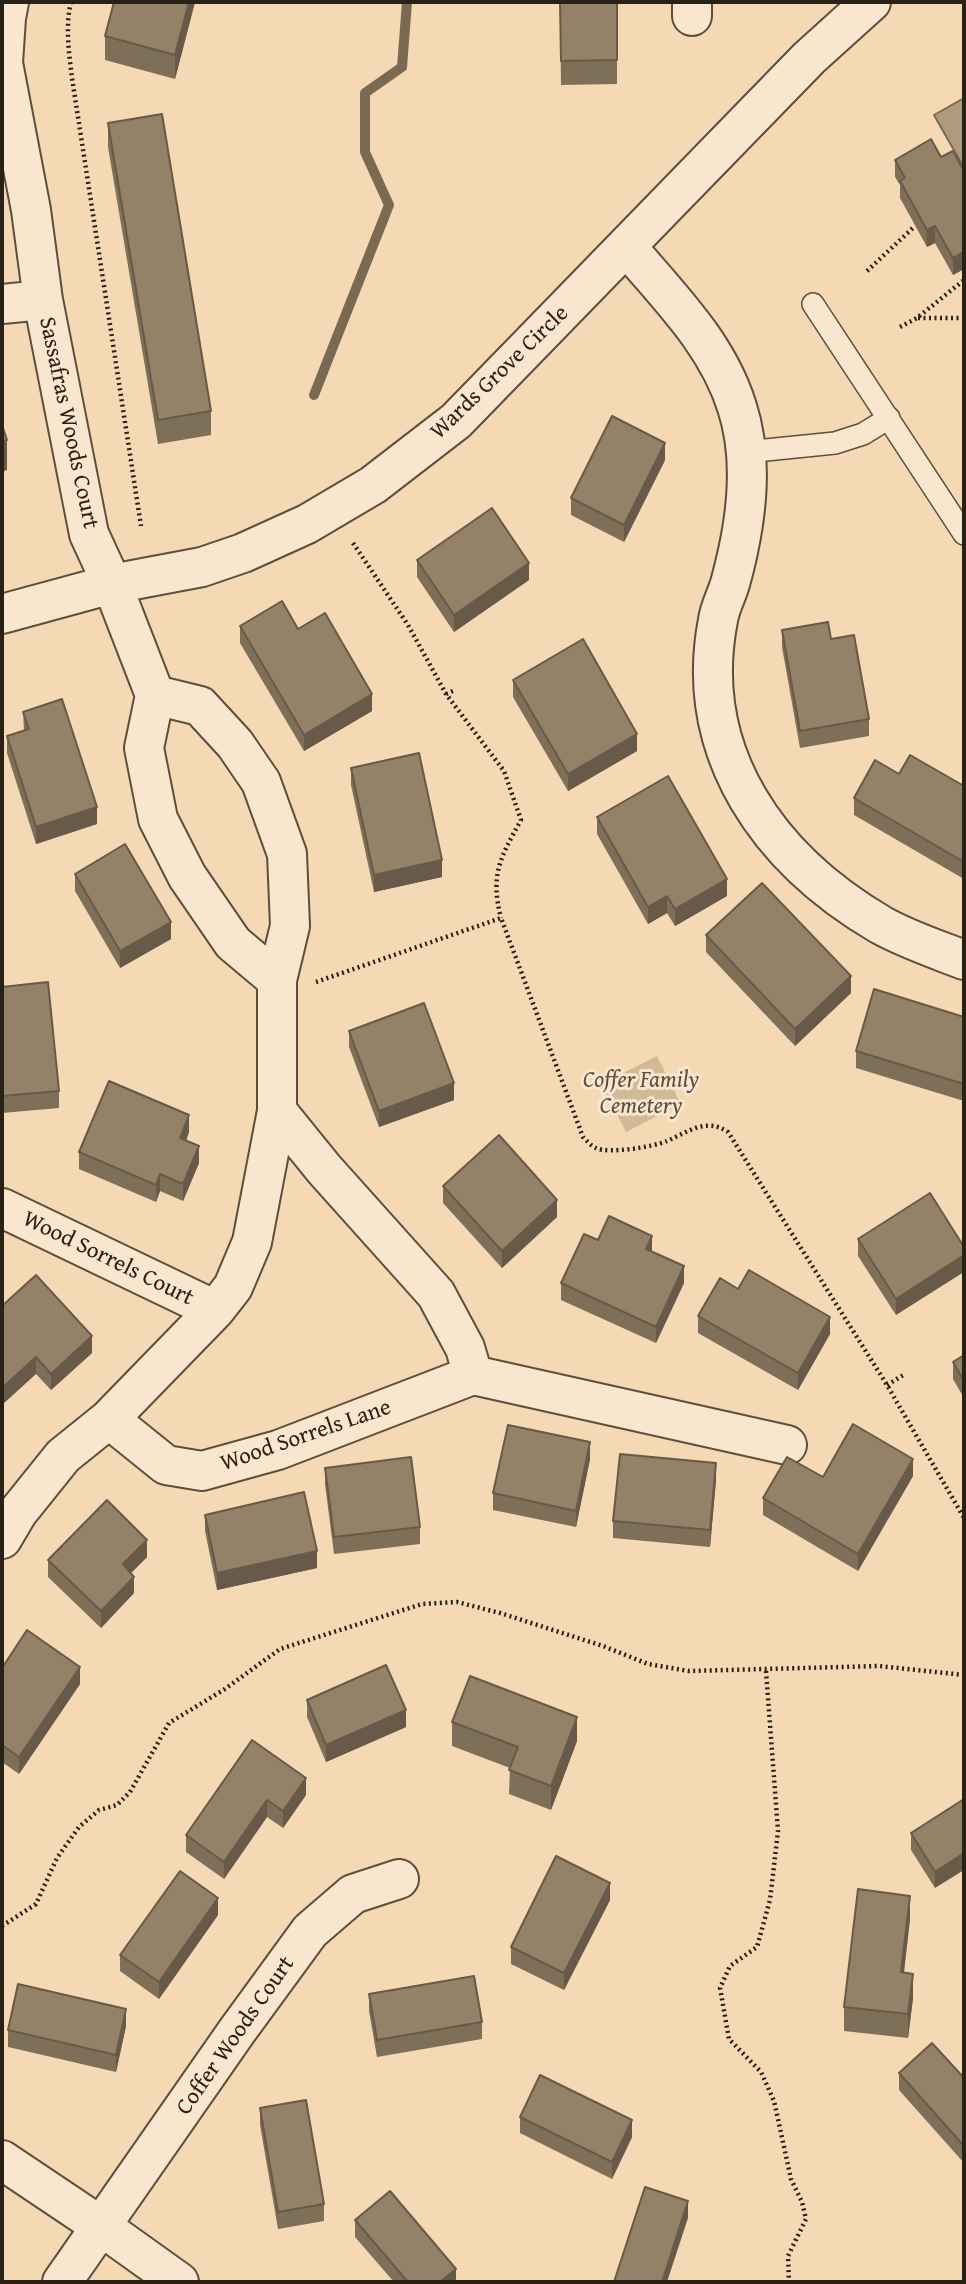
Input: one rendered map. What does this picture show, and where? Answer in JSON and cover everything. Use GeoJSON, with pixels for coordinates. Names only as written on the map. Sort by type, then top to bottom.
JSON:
{"type":"FeatureCollection","features":[{"type":"Feature","properties":{"kind":"street","name":"Sassafras Woods Court"},"geometry":{"type":"LineString","coordinates":[[9,2],[4,63],[31,210],[43,300],[89,534],[112,584]]}},
{"type":"Feature","properties":{"kind":"street","name":"Wards Grove Circle"},"geometry":{"type":"LineString","coordinates":[[2,614],[112,584],[202,567],[243,553],[307,524],[373,485],[456,421],[809,58],[871,2]]}},
{"type":"Feature","properties":{"kind":"street"},"geometry":{"type":"LineString","coordinates":[[627,247],[706,340],[721,366],[738,408],[746,452],[747,499],[743,533],[731,582],[718,617],[715,642],[715,699],[722,741],[736,777],[769,833],[816,880],[881,924],[916,942],[964,960]]}},
{"type":"Feature","properties":{"kind":"street","name":"Sassafras Woods Court"},"geometry":{"type":"LineString","coordinates":[[2,304],[43,300]]}},
{"type":"Feature","properties":{"kind":"street"},"geometry":{"type":"LineString","coordinates":[[112,584],[155,695],[144,748],[158,819],[187,876],[233,943],[277,980]]}},
{"type":"Feature","properties":{"kind":"street"},"geometry":{"type":"LineString","coordinates":[[2,1539],[18,1511],[63,1456],[109,1419],[215,1311],[233,1287],[252,1242],[277,1111],[277,980],[290,926],[287,854],[261,782],[235,744],[200,706],[155,695]]}},
{"type":"Feature","properties":{"kind":"street"},"geometry":{"type":"LineString","coordinates":[[277,1111],[324,1169],[436,1294],[465,1348],[473,1375],[788,1445]]}},
{"type":"Feature","properties":{"kind":"street","name":"Wood Sorrels Court"},"geometry":{"type":"LineString","coordinates":[[2,1208],[215,1311]]}},
{"type":"Feature","properties":{"kind":"street","name":"Wood Sorrels Lane"},"geometry":{"type":"LineString","coordinates":[[109,1419],[166,1465],[202,1471],[278,1450],[473,1375]]}},
{"type":"Feature","properties":{"kind":"street","name":"Coffer Woods Court"},"geometry":{"type":"LineString","coordinates":[[62,2282],[310,1931],[354,1895],[399,1879]]}},
{"type":"Feature","properties":{"kind":"street"},"geometry":{"type":"LineString","coordinates":[[2,2160],[179,2282]]}},
{"type":"Feature","properties":{"kind":"lane"},"geometry":{"type":"LineString","coordinates":[[813,304],[964,534]]}},
{"type":"Feature","properties":{"kind":"lane"},"geometry":{"type":"LineString","coordinates":[[746,452],[835,443],[863,434],[889,418]]}},
{"type":"Feature","properties":{"kind":"path"},"geometry":{"type":"LineString","coordinates":[[71,2],[69,33],[72,78],[141,526]]}},
{"type":"Feature","properties":{"kind":"path"},"geometry":{"type":"LineString","coordinates":[[867,271],[915,226]]}},
{"type":"Feature","properties":{"kind":"path"},"geometry":{"type":"LineString","coordinates":[[900,327],[917,318],[964,281]]}},
{"type":"Feature","properties":{"kind":"path"},"geometry":{"type":"LineString","coordinates":[[917,318],[964,318]]}},
{"type":"Feature","properties":{"kind":"path"},"geometry":{"type":"LineString","coordinates":[[353,543],[408,625],[446,694],[504,771],[521,820],[505,848],[497,870],[495,894],[501,918],[583,1137],[596,1148],[609,1152],[663,1143],[700,1126],[718,1125],[728,1132],[887,1385],[964,1518]]}},
{"type":"Feature","properties":{"kind":"path"},"geometry":{"type":"LineString","coordinates":[[446,694],[455,690]]}},
{"type":"Feature","properties":{"kind":"path"},"geometry":{"type":"LineString","coordinates":[[277,980],[306,985],[501,918]]}},
{"type":"Feature","properties":{"kind":"path"},"geometry":{"type":"LineString","coordinates":[[887,1385],[905,1374]]}},
{"type":"Feature","properties":{"kind":"path"},"geometry":{"type":"LineString","coordinates":[[2,1926],[36,1904],[57,1858],[79,1827],[99,1810],[117,1805],[130,1792],[169,1723],[225,1689],[280,1649],[422,1604],[457,1602],[603,1646],[648,1664],[689,1671],[879,1666],[964,1675]]}},
{"type":"Feature","properties":{"kind":"path"},"geometry":{"type":"LineString","coordinates":[[766,1671],[778,1832],[770,1900],[757,1947],[730,1966],[720,1988],[729,2039],[761,2072],[774,2101],[790,2179],[802,2202],[806,2219],[788,2256],[789,2282]]}},
{"type":"Feature","properties":{"kind":"green space","name":"Coffer Family Cemetery"},"geometry":{"type":"Polygon","coordinates":[[[657,1056],[681,1104],[626,1132],[601,1084],[657,1056]]]}},
{"type":"Feature","properties":{"kind":"shaded area"},"geometry":{"type":"Polygon","coordinates":[[[964,98],[964,165],[963,166],[934,115],[964,98]]]}},
{"type":"Feature","properties":{"kind":"building"},"geometry":{"type":"Polygon","coordinates":[[[114,2],[189,2],[175,55],[105,36],[114,2]]]}},
{"type":"Feature","properties":{"kind":"building"},"geometry":{"type":"Polygon","coordinates":[[[560,2],[617,2],[617,60],[561,61],[560,2]]]}},
{"type":"Feature","properties":{"kind":"building"},"geometry":{"type":"Polygon","coordinates":[[[162,114],[211,411],[158,420],[108,123],[162,114]]]}},
{"type":"Feature","properties":{"kind":"building"},"geometry":{"type":"Polygon","coordinates":[[[931,139],[941,157],[953,151],[964,171],[964,252],[953,258],[935,226],[927,230],[900,181],[905,178],[895,160],[931,139]]]}},
{"type":"Feature","properties":{"kind":"building"},"geometry":{"type":"Polygon","coordinates":[[[612,416],[665,443],[624,525],[571,498],[612,416]]]}},
{"type":"Feature","properties":{"kind":"building"},"geometry":{"type":"Polygon","coordinates":[[[2,425],[7,440],[2,442],[2,425]]]}},
{"type":"Feature","properties":{"kind":"building"},"geometry":{"type":"Polygon","coordinates":[[[492,508],[529,563],[454,615],[417,560],[492,508]]]}},
{"type":"Feature","properties":{"kind":"building"},"geometry":{"type":"Polygon","coordinates":[[[282,601],[298,629],[325,613],[372,694],[304,735],[240,626],[282,601]]]}},
{"type":"Feature","properties":{"kind":"building"},"geometry":{"type":"Polygon","coordinates":[[[828,622],[831,639],[854,635],[869,719],[800,731],[782,630],[828,622]]]}},
{"type":"Feature","properties":{"kind":"building"},"geometry":{"type":"Polygon","coordinates":[[[583,639],[637,734],[568,774],[513,680],[583,639]]]}},
{"type":"Feature","properties":{"kind":"building"},"geometry":{"type":"Polygon","coordinates":[[[62,699],[97,807],[36,827],[7,736],[29,729],[23,712],[62,699]]]}},
{"type":"Feature","properties":{"kind":"building"},"geometry":{"type":"Polygon","coordinates":[[[419,753],[442,860],[374,875],[351,768],[419,753]]]}},
{"type":"Feature","properties":{"kind":"building"},"geometry":{"type":"Polygon","coordinates":[[[910,755],[964,786],[964,862],[854,798],[875,760],[899,774],[910,755]]]}},
{"type":"Feature","properties":{"kind":"building"},"geometry":{"type":"Polygon","coordinates":[[[668,776],[727,879],[675,909],[667,896],[648,907],[597,817],[668,776]]]}},
{"type":"Feature","properties":{"kind":"building"},"geometry":{"type":"Polygon","coordinates":[[[125,844],[171,922],[120,951],[75,874],[125,844]]]}},
{"type":"Feature","properties":{"kind":"building"},"geometry":{"type":"Polygon","coordinates":[[[762,883],[851,976],[795,1029],[706,935],[762,883]]]}},
{"type":"Feature","properties":{"kind":"building"},"geometry":{"type":"Polygon","coordinates":[[[48,982],[59,1091],[2,1096],[2,987],[48,982]]]}},
{"type":"Feature","properties":{"kind":"building"},"geometry":{"type":"Polygon","coordinates":[[[874,989],[964,1017],[964,1084],[856,1051],[874,989]]]}},
{"type":"Feature","properties":{"kind":"building"},"geometry":{"type":"Polygon","coordinates":[[[424,1003],[454,1083],[379,1111],[349,1031],[424,1003]]]}},
{"type":"Feature","properties":{"kind":"building"},"geometry":{"type":"Polygon","coordinates":[[[109,1081],[189,1115],[180,1138],[199,1146],[183,1184],[160,1174],[156,1185],[79,1152],[109,1081]]]}},
{"type":"Feature","properties":{"kind":"building"},"geometry":{"type":"Polygon","coordinates":[[[499,1135],[557,1200],[502,1251],[443,1186],[499,1135]]]}},
{"type":"Feature","properties":{"kind":"building"},"geometry":{"type":"Polygon","coordinates":[[[930,1193],[964,1247],[964,1255],[896,1299],[858,1239],[930,1193]]]}},
{"type":"Feature","properties":{"kind":"building"},"geometry":{"type":"Polygon","coordinates":[[[609,1216],[652,1236],[646,1249],[684,1266],[656,1327],[561,1283],[584,1234],[598,1240],[609,1216]]]}},
{"type":"Feature","properties":{"kind":"building"},"geometry":{"type":"Polygon","coordinates":[[[749,1270],[830,1317],[798,1373],[698,1316],[720,1278],[738,1289],[749,1270]]]}},
{"type":"Feature","properties":{"kind":"building"},"geometry":{"type":"Polygon","coordinates":[[[36,1275],[92,1336],[51,1374],[36,1357],[2,1388],[2,1306],[36,1275]]]}},
{"type":"Feature","properties":{"kind":"building"},"geometry":{"type":"Polygon","coordinates":[[[964,1355],[964,1381],[953,1362],[964,1355]]]}},
{"type":"Feature","properties":{"kind":"building"},"geometry":{"type":"Polygon","coordinates":[[[853,1424],[913,1459],[858,1554],[763,1498],[787,1457],[823,1477],[853,1424]]]}},
{"type":"Feature","properties":{"kind":"building"},"geometry":{"type":"Polygon","coordinates":[[[508,1425],[590,1442],[576,1511],[493,1493],[508,1425]]]}},
{"type":"Feature","properties":{"kind":"building"},"geometry":{"type":"Polygon","coordinates":[[[620,1454],[716,1463],[710,1530],[613,1521],[620,1454]]]}},
{"type":"Feature","properties":{"kind":"building"},"geometry":{"type":"Polygon","coordinates":[[[411,1457],[420,1527],[334,1537],[325,1468],[411,1457]]]}},
{"type":"Feature","properties":{"kind":"building"},"geometry":{"type":"Polygon","coordinates":[[[304,1492],[317,1551],[217,1573],[205,1515],[304,1492]]]}},
{"type":"Feature","properties":{"kind":"building"},"geometry":{"type":"Polygon","coordinates":[[[107,1500],[147,1540],[123,1564],[134,1577],[101,1611],[48,1560],[107,1500]]]}},
{"type":"Feature","properties":{"kind":"building"},"geometry":{"type":"Polygon","coordinates":[[[27,1630],[80,1667],[19,1757],[2,1745],[2,1668],[27,1630]]]}},
{"type":"Feature","properties":{"kind":"building"},"geometry":{"type":"Polygon","coordinates":[[[386,1665],[406,1710],[326,1745],[307,1700],[386,1665]]]}},
{"type":"Feature","properties":{"kind":"building"},"geometry":{"type":"Polygon","coordinates":[[[470,1676],[577,1717],[551,1786],[509,1770],[518,1747],[452,1722],[470,1676]]]}},
{"type":"Feature","properties":{"kind":"building"},"geometry":{"type":"Polygon","coordinates":[[[252,1740],[306,1778],[283,1811],[267,1800],[224,1862],[186,1835],[252,1740]]]}},
{"type":"Feature","properties":{"kind":"building"},"geometry":{"type":"Polygon","coordinates":[[[964,1799],[964,1853],[935,1872],[911,1833],[964,1799]]]}},
{"type":"Feature","properties":{"kind":"building"},"geometry":{"type":"Polygon","coordinates":[[[556,1856],[610,1883],[564,1973],[511,1947],[556,1856]]]}},
{"type":"Feature","properties":{"kind":"building"},"geometry":{"type":"Polygon","coordinates":[[[180,1871],[218,1898],[159,1982],[120,1955],[180,1871]]]}},
{"type":"Feature","properties":{"kind":"building"},"geometry":{"type":"Polygon","coordinates":[[[858,1889],[910,1896],[901,1972],[913,1974],[908,2014],[844,2007],[858,1889]]]}},
{"type":"Feature","properties":{"kind":"building"},"geometry":{"type":"Polygon","coordinates":[[[474,1976],[482,2022],[377,2040],[369,1994],[474,1976]]]}},
{"type":"Feature","properties":{"kind":"building"},"geometry":{"type":"Polygon","coordinates":[[[18,1984],[126,2009],[116,2055],[8,2030],[18,1984]]]}},
{"type":"Feature","properties":{"kind":"building"},"geometry":{"type":"Polygon","coordinates":[[[932,2043],[964,2078],[964,2146],[899,2073],[932,2043]]]}},
{"type":"Feature","properties":{"kind":"building"},"geometry":{"type":"Polygon","coordinates":[[[540,2075],[632,2120],[612,2162],[520,2117],[540,2075]]]}},
{"type":"Feature","properties":{"kind":"building"},"geometry":{"type":"Polygon","coordinates":[[[306,2100],[324,2204],[278,2212],[260,2108],[306,2100]]]}},
{"type":"Feature","properties":{"kind":"building"},"geometry":{"type":"Polygon","coordinates":[[[645,2187],[688,2201],[662,2282],[614,2282],[645,2187]]]}},
{"type":"Feature","properties":{"kind":"building"},"geometry":{"type":"Polygon","coordinates":[[[390,2191],[456,2269],[440,2282],[408,2282],[355,2220],[390,2191]]]}},
{"type":"Feature","properties":{"kind":"waterway"},"geometry":{"type":"LineString","coordinates":[[314,395],[389,205],[365,152],[365,93],[402,67],[407,2]]}}]}
